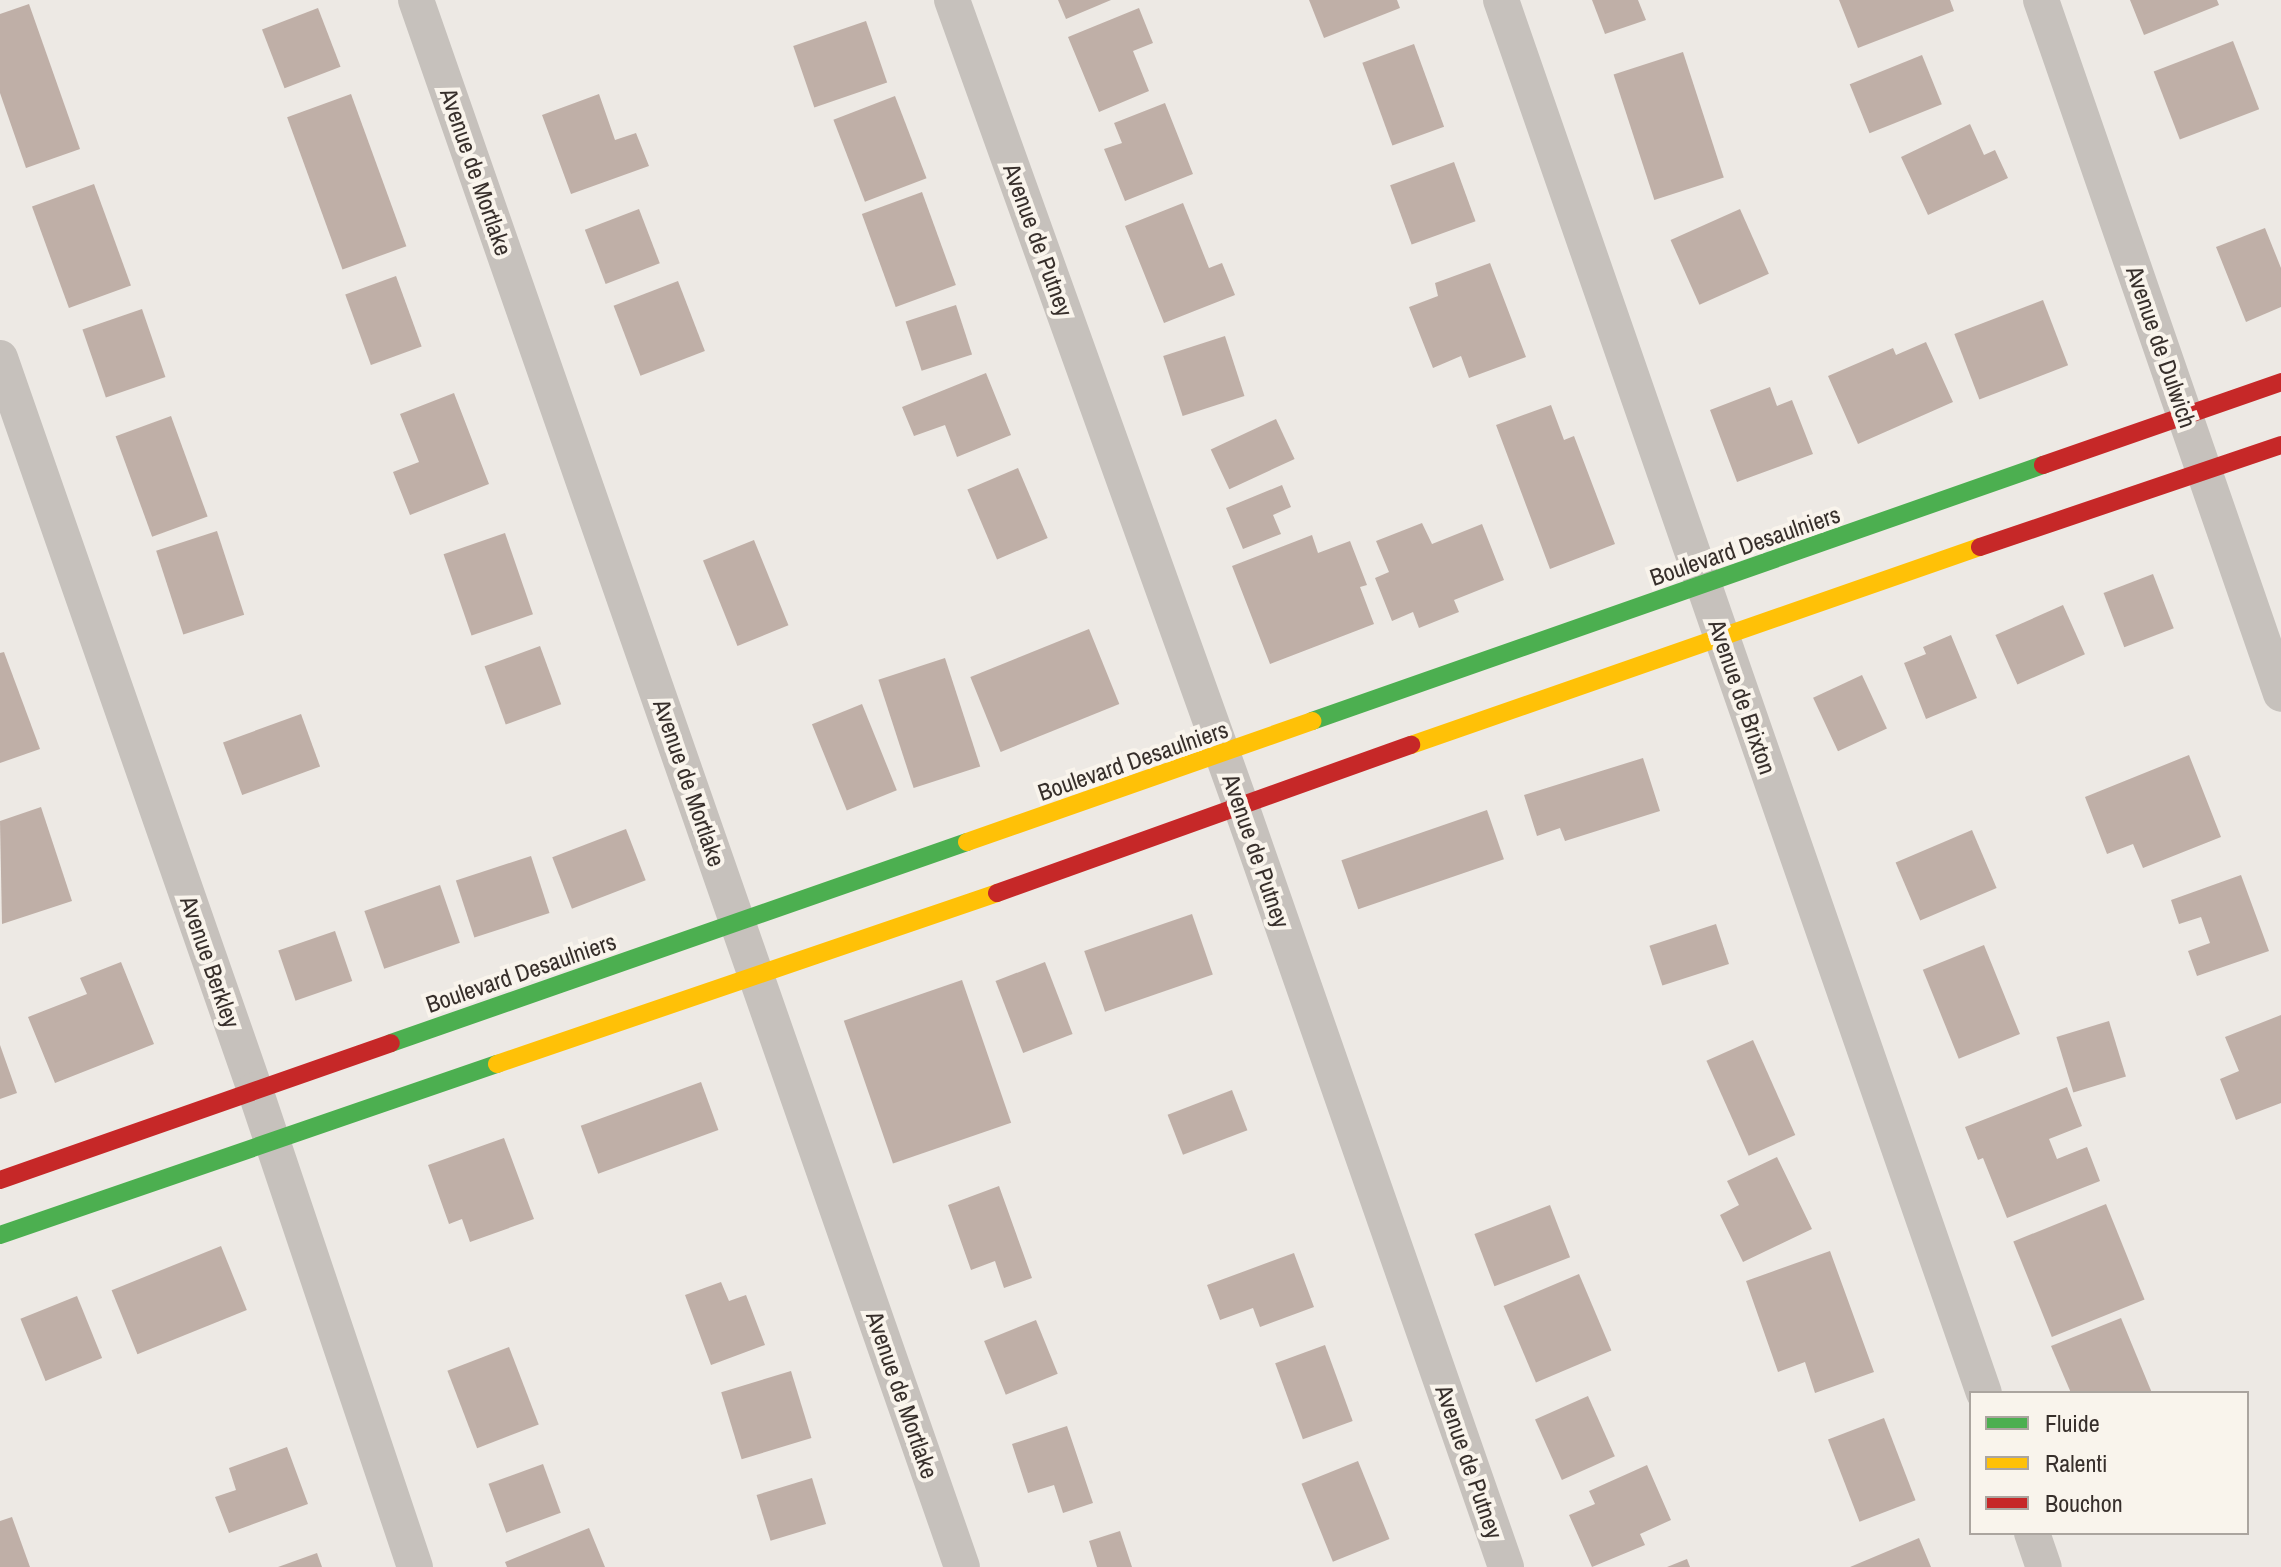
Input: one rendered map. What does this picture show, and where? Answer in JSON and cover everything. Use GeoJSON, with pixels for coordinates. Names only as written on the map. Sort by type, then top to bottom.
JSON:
{"type":"FeatureCollection","features":[{"type":"Feature","properties":{"kind":"street","name":"Avenue de Mortlake"},"geometry":{"type":"LineString","coordinates":[[416,0],[962,1567]]}},
{"type":"Feature","properties":{"kind":"street","name":"Avenue de Putney"},"geometry":{"type":"LineString","coordinates":[[952,0],[1241,806],[1506,1567]]}},
{"type":"Feature","properties":{"kind":"street","name":"Avenue de Brixton"},"geometry":{"type":"LineString","coordinates":[[1501,0],[1983,1391]]}},
{"type":"Feature","properties":{"kind":"street","name":"Avenue de Dulwich"},"geometry":{"type":"LineString","coordinates":[[2041,0],[2281,694]]}},
{"type":"Feature","properties":{"kind":"street","name":"Avenue Berkley"},"geometry":{"type":"LineString","coordinates":[[0,358],[255,1090],[415,1567]]}},
{"type":"Feature","properties":{"kind":"street","name":"Boulevard Desaulniers"},"geometry":{"type":"LineString","coordinates":[[0,1180],[2281,382]]}},
{"type":"Feature","properties":{"kind":"street"},"geometry":{"type":"LineString","coordinates":[[0,1235],[271,1140],[757,977],[1721,635],[2281,445]]}},
{"type":"Feature","properties":{"kind":"street"},"geometry":{"type":"LineString","coordinates":[[2033,1535],[2044,1567]]}},
{"type":"Feature","properties":{"kind":"building"},"geometry":{"type":"Polygon","coordinates":[[[1058,0],[1111,0],[1066,19],[1058,0]]]}},
{"type":"Feature","properties":{"kind":"building"},"geometry":{"type":"Polygon","coordinates":[[[1309,0],[1397,0],[1400,8],[1324,38],[1309,0]]]}},
{"type":"Feature","properties":{"kind":"building"},"geometry":{"type":"Polygon","coordinates":[[[1592,0],[1638,0],[1646,20],[1605,34],[1592,0]]]}},
{"type":"Feature","properties":{"kind":"building"},"geometry":{"type":"Polygon","coordinates":[[[1839,0],[1950,0],[1954,11],[1858,48],[1839,0]]]}},
{"type":"Feature","properties":{"kind":"building"},"geometry":{"type":"Polygon","coordinates":[[[2130,0],[2217,0],[2219,5],[2144,35],[2130,0]]]}},
{"type":"Feature","properties":{"kind":"building"},"geometry":{"type":"Polygon","coordinates":[[[29,4],[80,149],[26,168],[0,93],[0,14],[29,4]]]}},
{"type":"Feature","properties":{"kind":"building"},"geometry":{"type":"Polygon","coordinates":[[[318,8],[341,67],[285,88],[262,30],[318,8]]]}},
{"type":"Feature","properties":{"kind":"building"},"geometry":{"type":"Polygon","coordinates":[[[1139,8],[1153,43],[1133,51],[1149,91],[1099,112],[1068,37],[1139,8]]]}},
{"type":"Feature","properties":{"kind":"building"},"geometry":{"type":"Polygon","coordinates":[[[866,21],[887,82],[814,108],[793,46],[866,21]]]}},
{"type":"Feature","properties":{"kind":"building"},"geometry":{"type":"Polygon","coordinates":[[[2233,41],[2259,109],[2180,140],[2154,71],[2233,41]]]}},
{"type":"Feature","properties":{"kind":"building"},"geometry":{"type":"Polygon","coordinates":[[[1414,44],[1444,127],[1392,146],[1362,63],[1414,44]]]}},
{"type":"Feature","properties":{"kind":"building"},"geometry":{"type":"Polygon","coordinates":[[[1683,52],[1724,178],[1654,200],[1614,75],[1683,52]]]}},
{"type":"Feature","properties":{"kind":"building"},"geometry":{"type":"Polygon","coordinates":[[[1922,55],[1942,104],[1870,133],[1850,84],[1922,55]]]}},
{"type":"Feature","properties":{"kind":"building"},"geometry":{"type":"Polygon","coordinates":[[[351,94],[406,246],[343,269],[287,117],[351,94]]]}},
{"type":"Feature","properties":{"kind":"building"},"geometry":{"type":"Polygon","coordinates":[[[599,94],[615,140],[636,133],[649,166],[571,194],[542,115],[599,94]]]}},
{"type":"Feature","properties":{"kind":"building"},"geometry":{"type":"Polygon","coordinates":[[[895,96],[927,178],[865,202],[833,120],[895,96]]]}},
{"type":"Feature","properties":{"kind":"building"},"geometry":{"type":"Polygon","coordinates":[[[1165,103],[1193,174],[1125,201],[1104,149],[1122,143],[1114,123],[1165,103]]]}},
{"type":"Feature","properties":{"kind":"building"},"geometry":{"type":"Polygon","coordinates":[[[1970,124],[1984,155],[1995,150],[2008,178],[1928,215],[1901,157],[1970,124]]]}},
{"type":"Feature","properties":{"kind":"building"},"geometry":{"type":"Polygon","coordinates":[[[1454,162],[1476,221],[1412,244],[1390,185],[1454,162]]]}},
{"type":"Feature","properties":{"kind":"building"},"geometry":{"type":"Polygon","coordinates":[[[94,184],[131,285],[69,308],[32,207],[94,184]]]}},
{"type":"Feature","properties":{"kind":"building"},"geometry":{"type":"Polygon","coordinates":[[[922,192],[956,285],[896,307],[862,214],[922,192]]]}},
{"type":"Feature","properties":{"kind":"building"},"geometry":{"type":"Polygon","coordinates":[[[1183,203],[1209,268],[1222,263],[1235,295],[1164,323],[1125,226],[1183,203]]]}},
{"type":"Feature","properties":{"kind":"building"},"geometry":{"type":"Polygon","coordinates":[[[639,209],[660,263],[606,284],[585,230],[639,209]]]}},
{"type":"Feature","properties":{"kind":"building"},"geometry":{"type":"Polygon","coordinates":[[[1740,209],[1769,274],[1699,305],[1671,240],[1740,209]]]}},
{"type":"Feature","properties":{"kind":"building"},"geometry":{"type":"Polygon","coordinates":[[[2265,228],[2281,268],[2281,307],[2246,322],[2216,247],[2265,228]]]}},
{"type":"Feature","properties":{"kind":"building"},"geometry":{"type":"Polygon","coordinates":[[[1490,263],[1526,357],[1469,378],[1461,356],[1433,368],[1409,307],[1438,296],[1435,283],[1490,263]]]}},
{"type":"Feature","properties":{"kind":"building"},"geometry":{"type":"Polygon","coordinates":[[[396,276],[422,346],[371,365],[345,294],[396,276]]]}},
{"type":"Feature","properties":{"kind":"building"},"geometry":{"type":"Polygon","coordinates":[[[678,281],[705,351],[640,376],[614,306],[678,281]]]}},
{"type":"Feature","properties":{"kind":"building"},"geometry":{"type":"Polygon","coordinates":[[[2043,300],[2068,365],[1979,399],[1954,334],[2043,300]]]}},
{"type":"Feature","properties":{"kind":"building"},"geometry":{"type":"Polygon","coordinates":[[[956,305],[972,354],[922,371],[906,321],[956,305]]]}},
{"type":"Feature","properties":{"kind":"building"},"geometry":{"type":"Polygon","coordinates":[[[142,309],[165,377],[106,398],[82,330],[142,309]]]}},
{"type":"Feature","properties":{"kind":"building"},"geometry":{"type":"Polygon","coordinates":[[[1225,336],[1244,396],[1183,416],[1163,356],[1225,336]]]}},
{"type":"Feature","properties":{"kind":"building"},"geometry":{"type":"Polygon","coordinates":[[[1926,342],[1953,402],[1858,444],[1828,376],[1893,348],[1896,355],[1926,342]]]}},
{"type":"Feature","properties":{"kind":"building"},"geometry":{"type":"Polygon","coordinates":[[[986,373],[1011,435],[957,457],[945,425],[914,436],[902,407],[986,373]]]}},
{"type":"Feature","properties":{"kind":"building"},"geometry":{"type":"Polygon","coordinates":[[[1770,387],[1777,406],[1792,400],[1813,454],[1737,482],[1710,410],[1770,387]]]}},
{"type":"Feature","properties":{"kind":"building"},"geometry":{"type":"Polygon","coordinates":[[[454,393],[489,484],[410,515],[393,472],[419,462],[400,414],[454,393]]]}},
{"type":"Feature","properties":{"kind":"building"},"geometry":{"type":"Polygon","coordinates":[[[1551,405],[1564,440],[1574,436],[1615,544],[1550,569],[1496,425],[1551,405]]]}},
{"type":"Feature","properties":{"kind":"building"},"geometry":{"type":"Polygon","coordinates":[[[171,416],[208,517],[152,537],[116,436],[171,416]]]}},
{"type":"Feature","properties":{"kind":"building"},"geometry":{"type":"Polygon","coordinates":[[[1276,419],[1295,459],[1229,489],[1211,449],[1276,419]]]}},
{"type":"Feature","properties":{"kind":"building"},"geometry":{"type":"Polygon","coordinates":[[[1018,468],[1048,538],[997,559],[967,489],[1018,468]]]}},
{"type":"Feature","properties":{"kind":"building"},"geometry":{"type":"Polygon","coordinates":[[[1282,485],[1291,507],[1273,515],[1281,534],[1243,549],[1226,508],[1282,485]]]}},
{"type":"Feature","properties":{"kind":"building"},"geometry":{"type":"Polygon","coordinates":[[[1422,523],[1432,544],[1482,524],[1504,580],[1454,600],[1459,612],[1419,628],[1413,612],[1392,621],[1375,578],[1389,572],[1376,541],[1422,523]]]}},
{"type":"Feature","properties":{"kind":"building"},"geometry":{"type":"Polygon","coordinates":[[[217,531],[244,615],[183,634],[156,551],[217,531]]]}},
{"type":"Feature","properties":{"kind":"building"},"geometry":{"type":"Polygon","coordinates":[[[505,533],[533,614],[472,635],[444,554],[505,533]]]}},
{"type":"Feature","properties":{"kind":"building"},"geometry":{"type":"Polygon","coordinates":[[[1312,535],[1318,553],[1350,541],[1367,585],[1360,587],[1374,624],[1270,664],[1232,566],[1312,535]]]}},
{"type":"Feature","properties":{"kind":"building"},"geometry":{"type":"Polygon","coordinates":[[[754,540],[788,625],[737,646],[703,561],[754,540]]]}},
{"type":"Feature","properties":{"kind":"building"},"geometry":{"type":"Polygon","coordinates":[[[2153,574],[2174,628],[2124,647],[2104,593],[2153,574]]]}},
{"type":"Feature","properties":{"kind":"building"},"geometry":{"type":"Polygon","coordinates":[[[2063,605],[2085,654],[2017,684],[1995,635],[2063,605]]]}},
{"type":"Feature","properties":{"kind":"building"},"geometry":{"type":"Polygon","coordinates":[[[1089,629],[1119,704],[1001,752],[970,677],[1089,629]]]}},
{"type":"Feature","properties":{"kind":"building"},"geometry":{"type":"Polygon","coordinates":[[[1951,635],[1977,698],[1926,719],[1904,663],[1926,654],[1923,647],[1951,635]]]}},
{"type":"Feature","properties":{"kind":"building"},"geometry":{"type":"Polygon","coordinates":[[[540,646],[561,704],[506,724],[485,666],[540,646]]]}},
{"type":"Feature","properties":{"kind":"building"},"geometry":{"type":"Polygon","coordinates":[[[4,652],[40,749],[0,763],[0,653],[4,652]]]}},
{"type":"Feature","properties":{"kind":"building"},"geometry":{"type":"Polygon","coordinates":[[[945,658],[980,766],[914,788],[878,680],[945,658]]]}},
{"type":"Feature","properties":{"kind":"building"},"geometry":{"type":"Polygon","coordinates":[[[1862,675],[1887,728],[1838,751],[1813,698],[1862,675]]]}},
{"type":"Feature","properties":{"kind":"building"},"geometry":{"type":"Polygon","coordinates":[[[862,704],[897,790],[847,810],[812,724],[862,704]]]}},
{"type":"Feature","properties":{"kind":"building"},"geometry":{"type":"Polygon","coordinates":[[[301,714],[320,767],[242,795],[223,742],[301,714]]]}},
{"type":"Feature","properties":{"kind":"building"},"geometry":{"type":"Polygon","coordinates":[[[2189,755],[2221,837],[2143,868],[2133,844],[2107,854],[2085,797],[2189,755]]]}},
{"type":"Feature","properties":{"kind":"building"},"geometry":{"type":"Polygon","coordinates":[[[1643,758],[1660,811],[1565,841],[1560,828],[1537,836],[1524,795],[1643,758]]]}},
{"type":"Feature","properties":{"kind":"building"},"geometry":{"type":"Polygon","coordinates":[[[41,807],[72,901],[2,924],[0,821],[41,807]]]}},
{"type":"Feature","properties":{"kind":"building"},"geometry":{"type":"Polygon","coordinates":[[[1487,810],[1504,859],[1358,909],[1341,860],[1487,810]]]}},
{"type":"Feature","properties":{"kind":"building"},"geometry":{"type":"Polygon","coordinates":[[[626,829],[646,880],[572,909],[552,857],[626,829]]]}},
{"type":"Feature","properties":{"kind":"building"},"geometry":{"type":"Polygon","coordinates":[[[1972,830],[1997,888],[1920,920],[1896,862],[1972,830]]]}},
{"type":"Feature","properties":{"kind":"building"},"geometry":{"type":"Polygon","coordinates":[[[531,856],[550,913],[474,937],[456,880],[531,856]]]}},
{"type":"Feature","properties":{"kind":"building"},"geometry":{"type":"Polygon","coordinates":[[[2241,875],[2269,951],[2197,976],[2188,951],[2210,943],[2201,917],[2179,924],[2171,900],[2241,875]]]}},
{"type":"Feature","properties":{"kind":"building"},"geometry":{"type":"Polygon","coordinates":[[[440,885],[460,943],[384,969],[364,911],[440,885]]]}},
{"type":"Feature","properties":{"kind":"building"},"geometry":{"type":"Polygon","coordinates":[[[1192,914],[1213,975],[1105,1012],[1084,951],[1192,914]]]}},
{"type":"Feature","properties":{"kind":"building"},"geometry":{"type":"Polygon","coordinates":[[[1716,924],[1729,964],[1662,986],[1649,946],[1716,924]]]}},
{"type":"Feature","properties":{"kind":"building"},"geometry":{"type":"Polygon","coordinates":[[[335,931],[352,981],[296,1001],[278,951],[335,931]]]}},
{"type":"Feature","properties":{"kind":"building"},"geometry":{"type":"Polygon","coordinates":[[[1984,945],[2020,1034],[1959,1059],[1923,970],[1984,945]]]}},
{"type":"Feature","properties":{"kind":"building"},"geometry":{"type":"Polygon","coordinates":[[[121,962],[154,1044],[55,1083],[28,1017],[87,994],[80,978],[121,962]]]}},
{"type":"Feature","properties":{"kind":"building"},"geometry":{"type":"Polygon","coordinates":[[[1045,962],[1073,1034],[1023,1053],[996,981],[1045,962]]]}},
{"type":"Feature","properties":{"kind":"building"},"geometry":{"type":"Polygon","coordinates":[[[962,980],[1011,1123],[893,1163],[844,1021],[962,980]]]}},
{"type":"Feature","properties":{"kind":"building"},"geometry":{"type":"Polygon","coordinates":[[[2281,1015],[2281,1103],[2236,1120],[2220,1079],[2239,1071],[2225,1037],[2281,1015]]]}},
{"type":"Feature","properties":{"kind":"building"},"geometry":{"type":"Polygon","coordinates":[[[2109,1021],[2126,1076],[2073,1093],[2056,1037],[2109,1021]]]}},
{"type":"Feature","properties":{"kind":"building"},"geometry":{"type":"Polygon","coordinates":[[[1753,1040],[1795,1135],[1749,1156],[1706,1061],[1753,1040]]]}},
{"type":"Feature","properties":{"kind":"building"},"geometry":{"type":"Polygon","coordinates":[[[0,1045],[17,1093],[0,1099],[0,1045]]]}},
{"type":"Feature","properties":{"kind":"building"},"geometry":{"type":"Polygon","coordinates":[[[701,1082],[718,1130],[598,1174],[581,1126],[701,1082]]]}},
{"type":"Feature","properties":{"kind":"building"},"geometry":{"type":"Polygon","coordinates":[[[2067,1087],[2082,1126],[2049,1139],[2057,1159],[2087,1147],[2100,1181],[2007,1218],[1983,1158],[1978,1160],[1965,1127],[2067,1087]]]}},
{"type":"Feature","properties":{"kind":"building"},"geometry":{"type":"Polygon","coordinates":[[[1232,1090],[1247,1130],[1183,1155],[1168,1115],[1232,1090]]]}},
{"type":"Feature","properties":{"kind":"building"},"geometry":{"type":"Polygon","coordinates":[[[504,1138],[534,1219],[470,1242],[462,1219],[449,1224],[428,1165],[504,1138]]]}},
{"type":"Feature","properties":{"kind":"building"},"geometry":{"type":"Polygon","coordinates":[[[1777,1157],[1812,1229],[1743,1262],[1720,1215],[1739,1205],[1727,1181],[1777,1157]]]}},
{"type":"Feature","properties":{"kind":"building"},"geometry":{"type":"Polygon","coordinates":[[[999,1186],[1032,1278],[1004,1288],[995,1261],[971,1270],[948,1205],[999,1186]]]}},
{"type":"Feature","properties":{"kind":"building"},"geometry":{"type":"Polygon","coordinates":[[[2106,1204],[2145,1299],[2052,1337],[2013,1241],[2106,1204]]]}},
{"type":"Feature","properties":{"kind":"building"},"geometry":{"type":"Polygon","coordinates":[[[1550,1205],[1570,1257],[1494,1286],[1474,1234],[1550,1205]]]}},
{"type":"Feature","properties":{"kind":"building"},"geometry":{"type":"Polygon","coordinates":[[[221,1246],[247,1310],[137,1354],[112,1290],[221,1246]]]}},
{"type":"Feature","properties":{"kind":"building"},"geometry":{"type":"Polygon","coordinates":[[[1830,1251],[1874,1372],[1815,1393],[1805,1362],[1778,1372],[1746,1281],[1830,1251]]]}},
{"type":"Feature","properties":{"kind":"building"},"geometry":{"type":"Polygon","coordinates":[[[1294,1253],[1314,1307],[1260,1327],[1253,1308],[1220,1320],[1207,1285],[1294,1253]]]}},
{"type":"Feature","properties":{"kind":"building"},"geometry":{"type":"Polygon","coordinates":[[[1579,1274],[1611,1350],[1536,1382],[1504,1306],[1579,1274]]]}},
{"type":"Feature","properties":{"kind":"building"},"geometry":{"type":"Polygon","coordinates":[[[721,1282],[729,1301],[746,1295],[765,1345],[711,1365],[685,1295],[721,1282]]]}},
{"type":"Feature","properties":{"kind":"building"},"geometry":{"type":"Polygon","coordinates":[[[77,1296],[102,1358],[46,1381],[20,1319],[77,1296]]]}},
{"type":"Feature","properties":{"kind":"building"},"geometry":{"type":"Polygon","coordinates":[[[2121,1318],[2151,1391],[2070,1391],[2051,1346],[2121,1318]]]}},
{"type":"Feature","properties":{"kind":"building"},"geometry":{"type":"Polygon","coordinates":[[[1036,1320],[1058,1374],[1006,1395],[984,1341],[1036,1320]]]}},
{"type":"Feature","properties":{"kind":"building"},"geometry":{"type":"Polygon","coordinates":[[[1325,1345],[1353,1421],[1303,1439],[1275,1363],[1325,1345]]]}},
{"type":"Feature","properties":{"kind":"building"},"geometry":{"type":"Polygon","coordinates":[[[509,1347],[539,1424],[477,1448],[447,1371],[509,1347]]]}},
{"type":"Feature","properties":{"kind":"building"},"geometry":{"type":"Polygon","coordinates":[[[791,1371],[811,1438],[742,1459],[721,1392],[791,1371]]]}},
{"type":"Feature","properties":{"kind":"building"},"geometry":{"type":"Polygon","coordinates":[[[1588,1396],[1615,1456],[1562,1480],[1535,1420],[1588,1396]]]}},
{"type":"Feature","properties":{"kind":"building"},"geometry":{"type":"Polygon","coordinates":[[[1884,1418],[1916,1500],[1860,1522],[1828,1440],[1884,1418]]]}},
{"type":"Feature","properties":{"kind":"building"},"geometry":{"type":"Polygon","coordinates":[[[1067,1426],[1093,1503],[1063,1513],[1054,1485],[1028,1493],[1012,1444],[1067,1426]]]}},
{"type":"Feature","properties":{"kind":"building"},"geometry":{"type":"Polygon","coordinates":[[[287,1447],[308,1504],[229,1533],[215,1497],[236,1490],[229,1468],[287,1447]]]}},
{"type":"Feature","properties":{"kind":"building"},"geometry":{"type":"Polygon","coordinates":[[[1358,1461],[1389,1539],[1333,1562],[1301,1484],[1358,1461]]]}},
{"type":"Feature","properties":{"kind":"building"},"geometry":{"type":"Polygon","coordinates":[[[543,1464],[561,1513],[506,1533],[488,1484],[543,1464]]]}},
{"type":"Feature","properties":{"kind":"building"},"geometry":{"type":"Polygon","coordinates":[[[1647,1465],[1671,1520],[1640,1534],[1645,1545],[1592,1567],[1569,1515],[1595,1504],[1589,1491],[1647,1465]]]}},
{"type":"Feature","properties":{"kind":"building"},"geometry":{"type":"Polygon","coordinates":[[[812,1478],[826,1524],[771,1541],[757,1495],[812,1478]]]}},
{"type":"Feature","properties":{"kind":"building"},"geometry":{"type":"Polygon","coordinates":[[[12,1517],[30,1567],[0,1567],[0,1521],[12,1517]]]}},
{"type":"Feature","properties":{"kind":"building"},"geometry":{"type":"Polygon","coordinates":[[[589,1528],[605,1567],[507,1567],[505,1562],[589,1528]]]}},
{"type":"Feature","properties":{"kind":"building"},"geometry":{"type":"Polygon","coordinates":[[[1120,1531],[1132,1567],[1097,1567],[1089,1541],[1120,1531]]]}},
{"type":"Feature","properties":{"kind":"building"},"geometry":{"type":"Polygon","coordinates":[[[1919,1538],[1931,1567],[1850,1567],[1919,1538]]]}},
{"type":"Feature","properties":{"kind":"building"},"geometry":{"type":"Polygon","coordinates":[[[317,1553],[322,1567],[278,1567],[317,1553]]]}},
{"type":"Feature","properties":{"kind":"building"},"geometry":{"type":"Polygon","coordinates":[[[1687,1559],[1690,1567],[1667,1567],[1687,1559]]]}},
{"type":"Feature","properties":{"kind":"traffic: fast"},"geometry":{"type":"LineString","coordinates":[[1312,721],[2043,465]]}},
{"type":"Feature","properties":{"kind":"traffic: fast"},"geometry":{"type":"LineString","coordinates":[[391,1043],[967,842]]}},
{"type":"Feature","properties":{"kind":"traffic: fast"},"geometry":{"type":"LineString","coordinates":[[0,1235],[497,1064]]}},
{"type":"Feature","properties":{"kind":"traffic: slow"},"geometry":{"type":"LineString","coordinates":[[1411,745],[1980,547]]}},
{"type":"Feature","properties":{"kind":"traffic: slow"},"geometry":{"type":"LineString","coordinates":[[967,842],[1312,721]]}},
{"type":"Feature","properties":{"kind":"traffic: slow"},"geometry":{"type":"LineString","coordinates":[[497,1064],[997,893]]}},
{"type":"Feature","properties":{"kind":"traffic: jam"},"geometry":{"type":"LineString","coordinates":[[2043,465],[2281,382]]}},
{"type":"Feature","properties":{"kind":"traffic: jam"},"geometry":{"type":"LineString","coordinates":[[1980,547],[2281,445]]}},
{"type":"Feature","properties":{"kind":"traffic: jam"},"geometry":{"type":"LineString","coordinates":[[997,893],[1411,745]]}},
{"type":"Feature","properties":{"kind":"traffic: jam"},"geometry":{"type":"LineString","coordinates":[[0,1180],[391,1043]]}}]}
